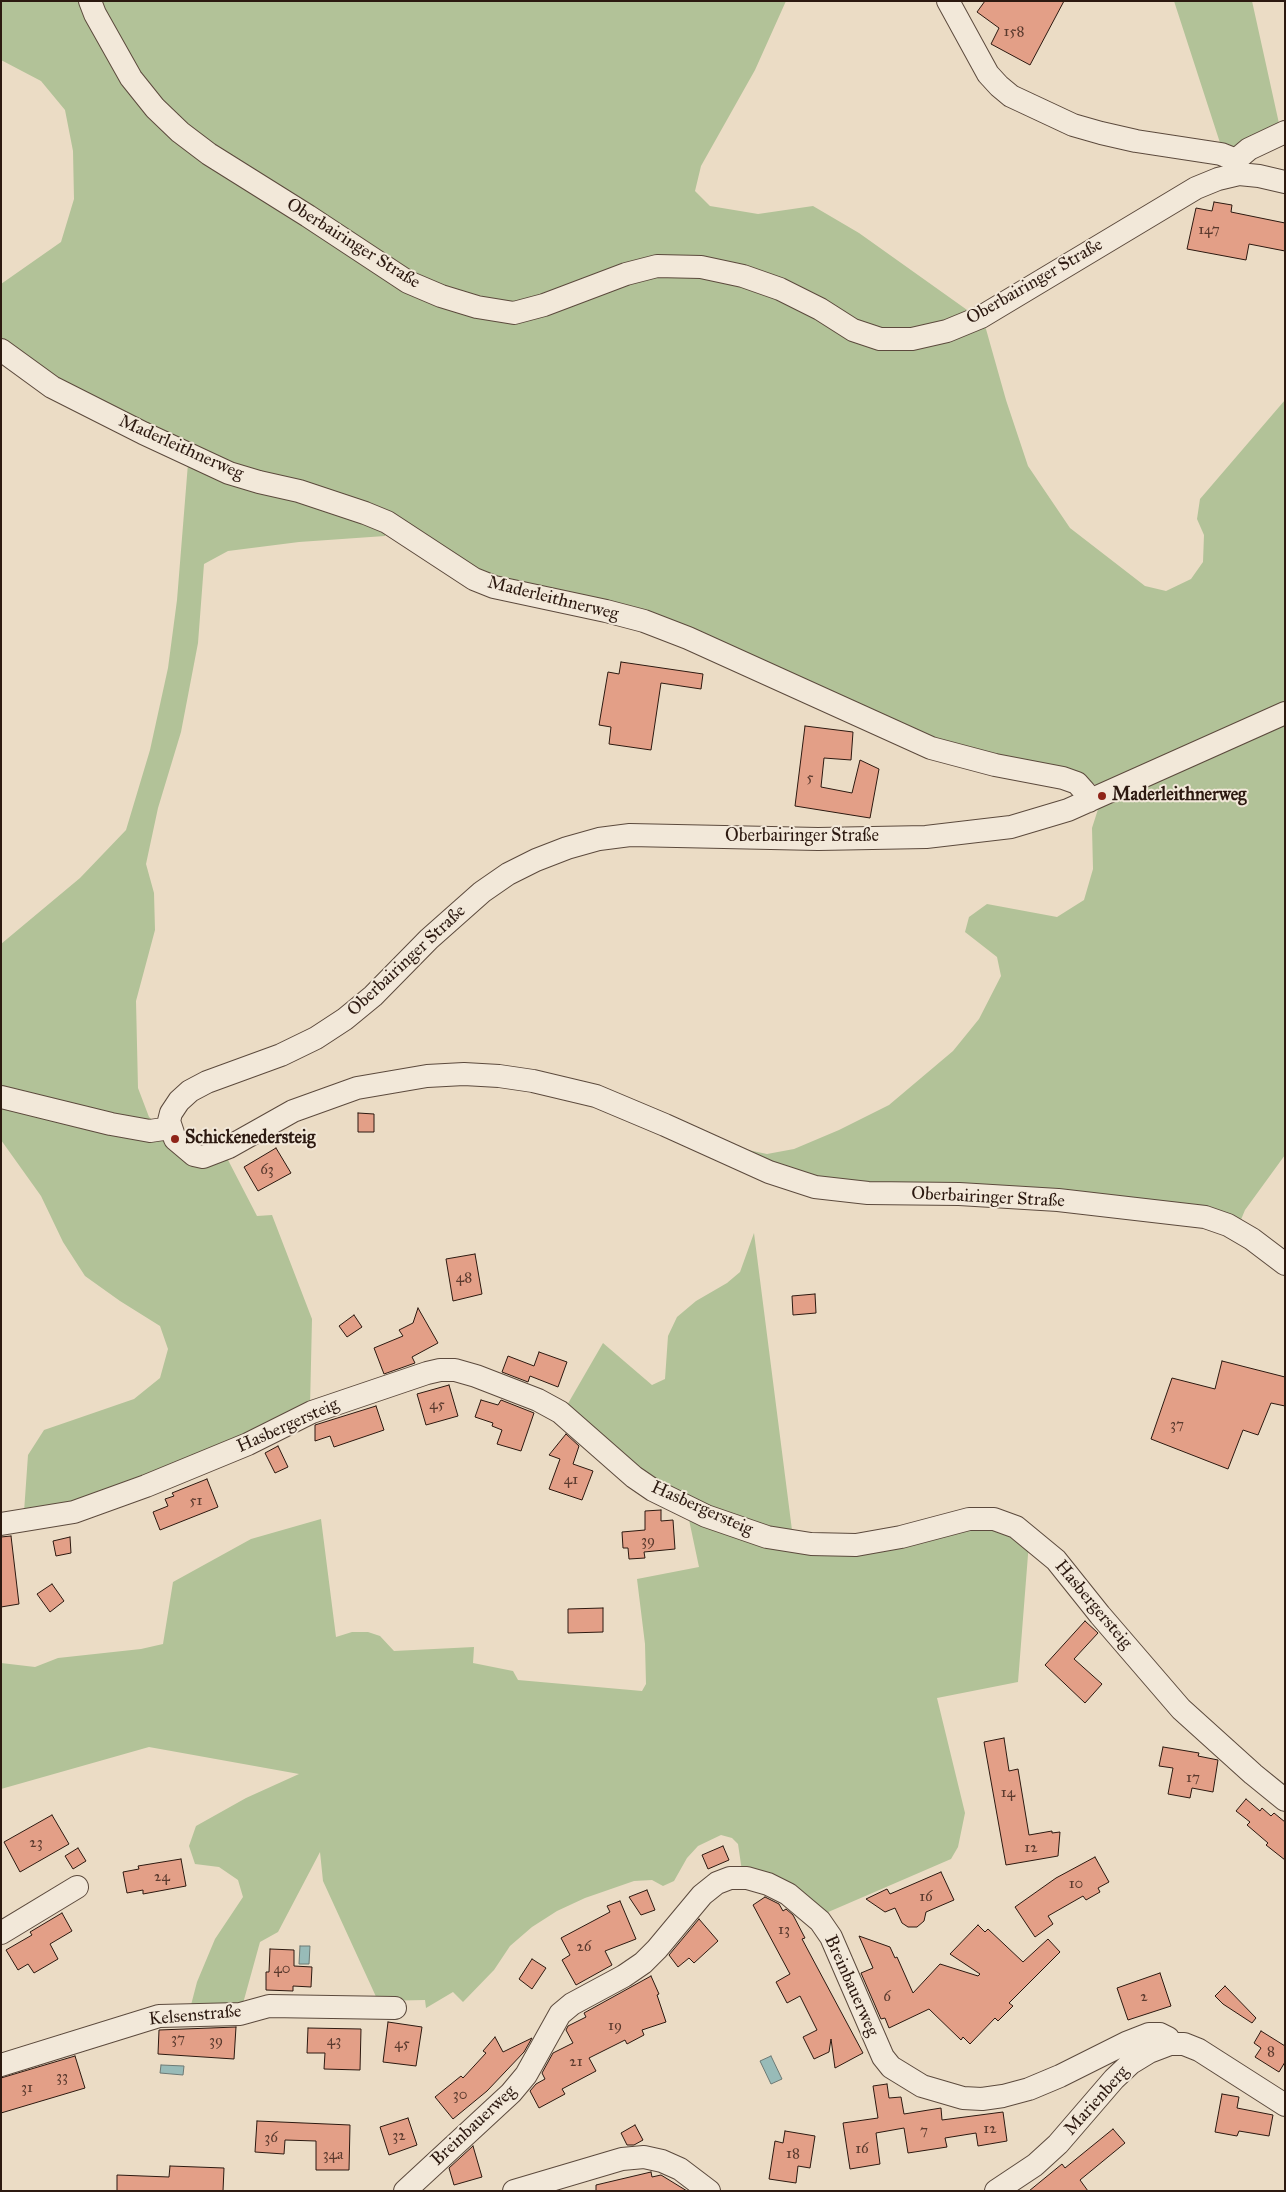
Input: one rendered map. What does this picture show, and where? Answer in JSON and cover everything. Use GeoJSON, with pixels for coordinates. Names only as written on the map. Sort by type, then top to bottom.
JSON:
{"type":"FeatureCollection","features":[{"type":"Feature","properties":{"kind":"street","name":"Oberbairinger Straße"},"geometry":{"type":"LineString","coordinates":[[90,1],[95,14],[131,78],[155,108],[180,132],[209,154],[408,282],[441,296],[477,307],[514,313],[544,305],[634,272],[657,266],[701,267],[743,276],[780,289],[820,309],[853,330],[880,339],[912,339],[947,331],[982,317],[1188,192],[1237,167],[1249,149],[1285,132]]}},
{"type":"Feature","properties":{"kind":"street","name":"Oberbairinger Straße"},"geometry":{"type":"LineString","coordinates":[[948,1],[988,74],[998,86],[1011,96],[1064,121],[1101,133],[1136,141],[1221,154],[1237,167],[1258,176],[1285,182]]}},
{"type":"Feature","properties":{"kind":"street","name":"Maderleithnerweg"},"geometry":{"type":"LineString","coordinates":[[1,350],[52,387],[143,433],[229,472],[259,482],[299,491],[387,522],[474,579],[494,587],[606,610],[644,621],[688,638],[931,748],[1063,778],[1077,783],[1085,792],[1089,801]]}},
{"type":"Feature","properties":{"kind":"street","name":"Oberbairinger Straße"},"geometry":{"type":"LineString","coordinates":[[1285,713],[1089,801],[1044,819],[1011,827],[926,837],[818,839],[630,835],[567,848],[515,870],[482,892],[429,939],[373,996],[346,1019],[316,1038],[281,1055],[207,1082],[190,1091],[179,1101],[171,1113],[170,1128],[175,1139],[184,1148],[194,1155],[203,1157],[229,1147],[293,1111],[357,1088],[427,1076],[464,1074],[499,1076],[541,1082],[596,1096],[769,1172],[815,1187],[868,1193],[960,1194],[1058,1200],[1205,1217],[1228,1225],[1252,1239],[1285,1264]]}},
{"type":"Feature","properties":{"kind":"street"},"geometry":{"type":"LineString","coordinates":[[1,1097],[111,1124],[150,1130],[170,1128]]}},
{"type":"Feature","properties":{"kind":"street","name":"Hasbergersteig"},"geometry":{"type":"LineString","coordinates":[[1,1524],[74,1512],[146,1486],[248,1444],[312,1412],[427,1373],[440,1370],[455,1370],[538,1400],[560,1412],[634,1477],[652,1490],[706,1516],[767,1537],[811,1544],[856,1545],[902,1537],[969,1519],[994,1519],[1016,1527],[1056,1560],[1100,1615],[1181,1709],[1253,1774],[1285,1800]]}},
{"type":"Feature","properties":{"kind":"street","name":"Breinbauerweg"},"geometry":{"type":"LineString","coordinates":[[405,2191],[511,2093],[526,2075],[560,2014],[572,2004],[624,1976],[643,1963],[702,1895],[717,1883],[730,1878],[747,1878],[768,1884],[788,1894],[820,1921],[831,1937],[883,2057],[891,2067],[906,2078],[942,2092],[963,2098],[982,2099],[1029,2089],[1149,2034],[1160,2034],[1168,2038],[1170,2044]]}},
{"type":"Feature","properties":{"kind":"street"},"geometry":{"type":"LineString","coordinates":[[1,1933],[77,1887]]}},
{"type":"Feature","properties":{"kind":"street","name":"Kelsenstraße"},"geometry":{"type":"LineString","coordinates":[[1,2064],[159,2016],[240,2014],[269,2006],[396,2008]]}},
{"type":"Feature","properties":{"kind":"street"},"geometry":{"type":"LineString","coordinates":[[1170,2044],[1184,2044],[1199,2050],[1285,2105]]}},
{"type":"Feature","properties":{"kind":"street","name":"Marienberg"},"geometry":{"type":"LineString","coordinates":[[996,2191],[1036,2164],[1058,2144],[1114,2079],[1131,2063],[1149,2052],[1170,2044]]}},
{"type":"Feature","properties":{"kind":"street"},"geometry":{"type":"LineString","coordinates":[[1074,2050],[1082,2056],[1094,2060]]}},
{"type":"Feature","properties":{"kind":"street"},"geometry":{"type":"LineString","coordinates":[[514,2191],[622,2159],[644,2157],[662,2161],[680,2169],[709,2191]]}},
{"type":"Feature","properties":{"kind":"green space"},"geometry":{"type":"Polygon","coordinates":[[[1,1],[786,1],[755,70],[701,166],[695,191],[710,206],[758,214],[813,206],[859,233],[984,322],[1006,400],[1028,466],[1070,528],[1145,586],[1166,591],[1191,579],[1203,562],[1204,535],[1197,519],[1200,499],[1285,400],[1285,1155],[1245,1210],[1240,1222],[838,1185],[724,1145],[767,1154],[794,1149],[839,1130],[889,1105],[953,1051],[979,1019],[1001,976],[997,957],[965,932],[969,917],[987,904],[1057,917],[1084,900],[1093,869],[1092,828],[1100,803],[1101,788],[1081,776],[972,755],[825,694],[476,574],[391,520],[385,536],[299,542],[228,551],[204,564],[198,643],[181,732],[158,808],[146,864],[154,893],[155,930],[136,1001],[138,1088],[149,1117],[158,1124],[163,1140],[182,1160],[193,1165],[227,1158],[257,1216],[272,1215],[312,1319],[310,1407],[73,1506],[24,1512],[28,1455],[44,1430],[134,1399],[160,1378],[168,1349],[160,1326],[85,1276],[63,1242],[41,1196],[1,1140],[1,944],[80,878],[126,830],[150,750],[168,668],[177,600],[189,451],[129,421],[1,343],[1,284],[61,242],[74,199],[73,151],[65,110],[41,81],[1,60],[1,1]]]}},
{"type":"Feature","properties":{"kind":"green space"},"geometry":{"type":"Polygon","coordinates":[[[1174,1],[1252,1],[1280,128],[1239,147],[1222,149],[1174,1]]]}},
{"type":"Feature","properties":{"kind":"green space"},"geometry":{"type":"Polygon","coordinates":[[[754,1233],[793,1538],[673,1496],[566,1407],[603,1343],[652,1385],[665,1379],[668,1336],[677,1317],[696,1301],[727,1283],[740,1272],[754,1233]]]}},
{"type":"Feature","properties":{"kind":"green space"},"geometry":{"type":"Polygon","coordinates":[[[688,1515],[780,1546],[972,1523],[1029,1542],[1018,1682],[937,1698],[965,1813],[958,1847],[951,1859],[826,1913],[742,1871],[738,1844],[732,1838],[721,1835],[698,1846],[687,1858],[674,1881],[663,1886],[652,1880],[634,1881],[585,1898],[557,1911],[532,1927],[510,1946],[494,1970],[463,2002],[453,1992],[426,2008],[425,2000],[378,2001],[323,1881],[320,1852],[278,1932],[260,1942],[242,2007],[191,2005],[197,1982],[215,1939],[243,1897],[238,1880],[219,1867],[195,1864],[189,1846],[196,1826],[246,1798],[299,1774],[149,1747],[1,1789],[1,1663],[35,1667],[58,1658],[141,1649],[163,1644],[173,1582],[251,1539],[321,1519],[336,1637],[352,1632],[368,1632],[380,1636],[394,1651],[474,1647],[473,1663],[513,1671],[518,1680],[642,1691],[646,1684],[645,1644],[637,1579],[699,1567],[688,1515]]]}},
{"type":"Feature","properties":{"kind":"water"},"geometry":{"type":"Polygon","coordinates":[[[300,1946],[310,1946],[309,1964],[299,1964],[300,1946]]]}},
{"type":"Feature","properties":{"kind":"water"},"geometry":{"type":"Polygon","coordinates":[[[771,2056],[782,2079],[771,2084],[760,2061],[771,2056]]]}},
{"type":"Feature","properties":{"kind":"water"},"geometry":{"type":"Polygon","coordinates":[[[161,2065],[184,2066],[183,2075],[160,2073],[161,2065]]]}},
{"type":"Feature","properties":{"kind":"building"},"geometry":{"type":"Polygon","coordinates":[[[985,1],[1064,1],[1030,65],[991,44],[999,28],[977,12],[985,1]]]}},
{"type":"Feature","properties":{"kind":"building"},"geometry":{"type":"Polygon","coordinates":[[[1214,202],[1232,205],[1231,212],[1285,223],[1285,251],[1249,244],[1246,260],[1187,249],[1196,208],[1212,211],[1214,202]]]}},
{"type":"Feature","properties":{"kind":"building"},"geometry":{"type":"Polygon","coordinates":[[[621,662],[703,674],[701,689],[661,683],[651,750],[609,744],[611,727],[599,725],[608,672],[619,674],[621,662]]]}},
{"type":"Feature","properties":{"kind":"building"},"geometry":{"type":"Polygon","coordinates":[[[805,726],[853,732],[851,760],[824,758],[821,787],[852,793],[860,760],[879,769],[870,818],[795,806],[805,726]]]}},
{"type":"Feature","properties":{"kind":"building"},"geometry":{"type":"Polygon","coordinates":[[[358,1113],[374,1114],[374,1132],[358,1132],[358,1113]]]}},
{"type":"Feature","properties":{"kind":"building"},"geometry":{"type":"Polygon","coordinates":[[[276,1148],[291,1173],[258,1191],[244,1167],[276,1148]]]}},
{"type":"Feature","properties":{"kind":"building"},"geometry":{"type":"Polygon","coordinates":[[[475,1254],[482,1294],[453,1301],[446,1259],[475,1254]]]}},
{"type":"Feature","properties":{"kind":"building"},"geometry":{"type":"Polygon","coordinates":[[[815,1294],[816,1313],[793,1315],[792,1296],[815,1294]]]}},
{"type":"Feature","properties":{"kind":"building"},"geometry":{"type":"Polygon","coordinates":[[[418,1308],[438,1343],[412,1357],[415,1363],[384,1374],[374,1348],[403,1336],[399,1330],[413,1323],[418,1308]]]}},
{"type":"Feature","properties":{"kind":"building"},"geometry":{"type":"Polygon","coordinates":[[[354,1315],[362,1327],[347,1337],[339,1326],[354,1315]]]}},
{"type":"Feature","properties":{"kind":"building"},"geometry":{"type":"Polygon","coordinates":[[[539,1352],[567,1362],[558,1387],[530,1376],[528,1382],[502,1372],[508,1356],[534,1366],[539,1352]]]}},
{"type":"Feature","properties":{"kind":"building"},"geometry":{"type":"Polygon","coordinates":[[[1222,1361],[1285,1377],[1285,1406],[1271,1403],[1258,1435],[1243,1430],[1228,1469],[1151,1439],[1172,1378],[1215,1389],[1222,1361]]]}},
{"type":"Feature","properties":{"kind":"building"},"geometry":{"type":"Polygon","coordinates":[[[449,1385],[458,1416],[426,1425],[417,1394],[449,1385]]]}},
{"type":"Feature","properties":{"kind":"building"},"geometry":{"type":"Polygon","coordinates":[[[481,1400],[498,1405],[501,1400],[534,1413],[521,1451],[497,1444],[502,1430],[492,1426],[493,1423],[475,1417],[481,1400]]]}},
{"type":"Feature","properties":{"kind":"building"},"geometry":{"type":"Polygon","coordinates":[[[376,1406],[384,1430],[334,1447],[330,1436],[315,1441],[315,1425],[376,1406]]]}},
{"type":"Feature","properties":{"kind":"building"},"geometry":{"type":"Polygon","coordinates":[[[566,1434],[579,1446],[573,1464],[593,1471],[582,1500],[549,1489],[560,1459],[549,1455],[566,1434]]]}},
{"type":"Feature","properties":{"kind":"building"},"geometry":{"type":"Polygon","coordinates":[[[278,1446],[288,1467],[275,1473],[265,1453],[278,1446]]]}},
{"type":"Feature","properties":{"kind":"building"},"geometry":{"type":"Polygon","coordinates":[[[207,1479],[218,1507],[160,1530],[153,1512],[168,1506],[165,1499],[174,1496],[172,1493],[207,1479]]]}},
{"type":"Feature","properties":{"kind":"building"},"geometry":{"type":"Polygon","coordinates":[[[661,1510],[661,1521],[673,1520],[675,1549],[644,1552],[645,1558],[629,1559],[628,1548],[623,1548],[622,1532],[645,1530],[645,1511],[661,1510]]]}},
{"type":"Feature","properties":{"kind":"building"},"geometry":{"type":"Polygon","coordinates":[[[11,1536],[19,1604],[1,1607],[1,1537],[11,1536]]]}},
{"type":"Feature","properties":{"kind":"building"},"geometry":{"type":"Polygon","coordinates":[[[70,1537],[71,1553],[56,1556],[53,1541],[70,1537]]]}},
{"type":"Feature","properties":{"kind":"building"},"geometry":{"type":"Polygon","coordinates":[[[52,1584],[64,1601],[50,1612],[37,1594],[52,1584]]]}},
{"type":"Feature","properties":{"kind":"building"},"geometry":{"type":"Polygon","coordinates":[[[603,1608],[603,1632],[568,1633],[568,1609],[603,1608]]]}},
{"type":"Feature","properties":{"kind":"building"},"geometry":{"type":"Polygon","coordinates":[[[1085,1621],[1098,1633],[1074,1659],[1102,1684],[1085,1703],[1045,1665],[1085,1621]]]}},
{"type":"Feature","properties":{"kind":"building"},"geometry":{"type":"Polygon","coordinates":[[[1004,1738],[1009,1771],[1018,1769],[1029,1835],[1052,1831],[1052,1833],[1060,1832],[1058,1856],[1006,1865],[984,1742],[1004,1738]]]}},
{"type":"Feature","properties":{"kind":"building"},"geometry":{"type":"Polygon","coordinates":[[[1163,1747],[1199,1753],[1198,1756],[1218,1760],[1213,1792],[1192,1788],[1190,1798],[1168,1794],[1173,1768],[1159,1766],[1163,1747]]]}},
{"type":"Feature","properties":{"kind":"building"},"geometry":{"type":"Polygon","coordinates":[[[1246,1799],[1260,1811],[1262,1808],[1271,1816],[1274,1813],[1285,1822],[1285,1860],[1266,1845],[1268,1843],[1247,1825],[1250,1822],[1236,1811],[1246,1799]]]}},
{"type":"Feature","properties":{"kind":"building"},"geometry":{"type":"Polygon","coordinates":[[[52,1815],[69,1844],[20,1872],[4,1842],[52,1815]]]}},
{"type":"Feature","properties":{"kind":"building"},"geometry":{"type":"Polygon","coordinates":[[[723,1846],[729,1860],[708,1869],[702,1855],[723,1846]]]}},
{"type":"Feature","properties":{"kind":"building"},"geometry":{"type":"Polygon","coordinates":[[[78,1848],[86,1861],[73,1869],[65,1856],[78,1848]]]}},
{"type":"Feature","properties":{"kind":"building"},"geometry":{"type":"Polygon","coordinates":[[[1095,1857],[1109,1882],[1098,1888],[1100,1892],[1086,1900],[1083,1896],[1048,1916],[1053,1924],[1035,1937],[1015,1907],[1056,1878],[1095,1857]]]}},
{"type":"Feature","properties":{"kind":"building"},"geometry":{"type":"Polygon","coordinates":[[[181,1859],[186,1886],[143,1894],[143,1890],[127,1893],[123,1872],[139,1869],[138,1866],[181,1859]]]}},
{"type":"Feature","properties":{"kind":"building"},"geometry":{"type":"Polygon","coordinates":[[[941,1872],[954,1900],[926,1912],[924,1921],[917,1927],[908,1927],[902,1923],[895,1908],[885,1912],[866,1899],[887,1889],[890,1894],[941,1872]]]}},
{"type":"Feature","properties":{"kind":"building"},"geometry":{"type":"Polygon","coordinates":[[[647,1890],[655,1910],[641,1915],[629,1897],[647,1890]]]}},
{"type":"Feature","properties":{"kind":"building"},"geometry":{"type":"Polygon","coordinates":[[[765,1897],[779,1904],[783,1911],[786,1909],[793,1915],[805,1938],[802,1939],[863,2053],[835,2068],[831,2039],[829,2052],[814,2059],[803,2037],[817,2030],[800,1996],[787,2003],[776,1982],[790,1974],[753,1905],[765,1897]]]}},
{"type":"Feature","properties":{"kind":"building"},"geometry":{"type":"Polygon","coordinates":[[[620,1901],[636,1939],[605,1951],[612,1965],[576,1985],[562,1960],[570,1955],[561,1938],[610,1912],[607,1906],[620,1901]]]}},
{"type":"Feature","properties":{"kind":"building"},"geometry":{"type":"Polygon","coordinates":[[[62,1913],[72,1931],[50,1944],[58,1959],[34,1973],[28,1964],[18,1970],[6,1950],[32,1935],[30,1932],[62,1913]]]}},
{"type":"Feature","properties":{"kind":"building"},"geometry":{"type":"Polygon","coordinates":[[[699,1919],[718,1941],[694,1963],[689,1958],[678,1967],[669,1955],[699,1919]]]}},
{"type":"Feature","properties":{"kind":"building"},"geometry":{"type":"Polygon","coordinates":[[[978,1925],[985,1932],[988,1929],[1023,1962],[1048,1939],[1060,1952],[1009,2003],[1013,2006],[998,2021],[995,2018],[970,2044],[963,2037],[961,2040],[929,2009],[889,2028],[885,2018],[881,2019],[861,1973],[873,1968],[859,1936],[890,1947],[895,1958],[897,1957],[913,1993],[940,1964],[978,1976],[980,1974],[950,1954],[978,1925]]]}},
{"type":"Feature","properties":{"kind":"building"},"geometry":{"type":"Polygon","coordinates":[[[270,1949],[294,1950],[294,1966],[312,1967],[311,1987],[293,1986],[293,1991],[266,1990],[266,1972],[269,1972],[270,1949]]]}},
{"type":"Feature","properties":{"kind":"building"},"geometry":{"type":"Polygon","coordinates":[[[532,1959],[546,1968],[532,1989],[519,1979],[532,1959]]]}},
{"type":"Feature","properties":{"kind":"building"},"geometry":{"type":"Polygon","coordinates":[[[1160,1973],[1171,2006],[1128,2020],[1117,1988],[1160,1973]]]}},
{"type":"Feature","properties":{"kind":"building"},"geometry":{"type":"Polygon","coordinates":[[[651,1976],[659,1994],[657,1995],[666,2022],[642,2030],[644,2035],[627,2044],[625,2040],[589,2058],[596,2071],[562,2089],[565,2094],[539,2108],[530,2091],[536,2084],[545,2079],[542,2073],[553,2053],[573,2043],[566,2030],[568,2026],[586,2017],[584,2013],[651,1976]]]}},
{"type":"Feature","properties":{"kind":"building"},"geometry":{"type":"Polygon","coordinates":[[[1225,1986],[1256,2018],[1252,2023],[1223,2004],[1215,1996],[1225,1986]]]}},
{"type":"Feature","properties":{"kind":"building"},"geometry":{"type":"Polygon","coordinates":[[[388,2022],[422,2027],[416,2066],[383,2062],[388,2022]]]}},
{"type":"Feature","properties":{"kind":"building"},"geometry":{"type":"Polygon","coordinates":[[[236,2027],[234,2059],[158,2054],[159,2030],[236,2027]]]}},
{"type":"Feature","properties":{"kind":"building"},"geometry":{"type":"Polygon","coordinates":[[[308,2028],[361,2029],[360,2070],[324,2069],[325,2053],[307,2053],[308,2028]]]}},
{"type":"Feature","properties":{"kind":"building"},"geometry":{"type":"Polygon","coordinates":[[[1261,2031],[1285,2046],[1285,2062],[1279,2072],[1255,2057],[1261,2048],[1254,2043],[1261,2031]]]}},
{"type":"Feature","properties":{"kind":"building"},"geometry":{"type":"Polygon","coordinates":[[[495,2037],[503,2052],[532,2038],[524,2052],[487,2091],[453,2119],[435,2097],[461,2076],[463,2078],[486,2053],[483,2051],[495,2037]]]}},
{"type":"Feature","properties":{"kind":"building"},"geometry":{"type":"Polygon","coordinates":[[[75,2056],[85,2088],[1,2113],[1,2078],[75,2056]]]}},
{"type":"Feature","properties":{"kind":"building"},"geometry":{"type":"Polygon","coordinates":[[[887,2084],[889,2098],[901,2097],[904,2114],[941,2108],[942,2120],[1003,2112],[1007,2141],[978,2146],[976,2133],[945,2138],[947,2147],[908,2153],[904,2128],[876,2133],[880,2164],[850,2169],[843,2123],[878,2118],[873,2086],[887,2084]]]}},
{"type":"Feature","properties":{"kind":"building"},"geometry":{"type":"Polygon","coordinates":[[[1222,2094],[1239,2097],[1237,2108],[1273,2115],[1269,2136],[1239,2131],[1237,2136],[1215,2132],[1222,2094]]]}},
{"type":"Feature","properties":{"kind":"building"},"geometry":{"type":"Polygon","coordinates":[[[408,2118],[417,2145],[389,2155],[380,2127],[408,2118]]]}},
{"type":"Feature","properties":{"kind":"building"},"geometry":{"type":"Polygon","coordinates":[[[257,2121],[350,2125],[349,2170],[316,2170],[316,2141],[285,2140],[284,2154],[255,2152],[257,2121]]]}},
{"type":"Feature","properties":{"kind":"building"},"geometry":{"type":"Polygon","coordinates":[[[635,2125],[643,2140],[634,2145],[627,2145],[621,2133],[635,2125]]]}},
{"type":"Feature","properties":{"kind":"building"},"geometry":{"type":"Polygon","coordinates":[[[1113,2129],[1125,2143],[1080,2180],[1088,2191],[1029,2191],[1062,2164],[1065,2168],[1113,2129]]]}},
{"type":"Feature","properties":{"kind":"building"},"geometry":{"type":"Polygon","coordinates":[[[785,2131],[815,2136],[810,2168],[798,2166],[796,2183],[769,2179],[775,2141],[783,2143],[785,2131]]]}},
{"type":"Feature","properties":{"kind":"building"},"geometry":{"type":"Polygon","coordinates":[[[473,2146],[482,2177],[454,2185],[449,2168],[473,2146]]]}},
{"type":"Feature","properties":{"kind":"building"},"geometry":{"type":"Polygon","coordinates":[[[170,2166],[224,2168],[223,2191],[117,2191],[117,2175],[169,2177],[170,2166]]]}},
{"type":"Feature","properties":{"kind":"building"},"geometry":{"type":"Polygon","coordinates":[[[651,2172],[652,2177],[661,2175],[687,2191],[596,2191],[596,2185],[651,2172]]]}},
{"type":"Feature","properties":{"kind":"place","name":"Maderleithnerweg"},"geometry":{"type":"Point","coordinates":[1102,796]}},
{"type":"Feature","properties":{"kind":"place","name":"Schickenedersteig"},"geometry":{"type":"Point","coordinates":[175,1139]}}]}
